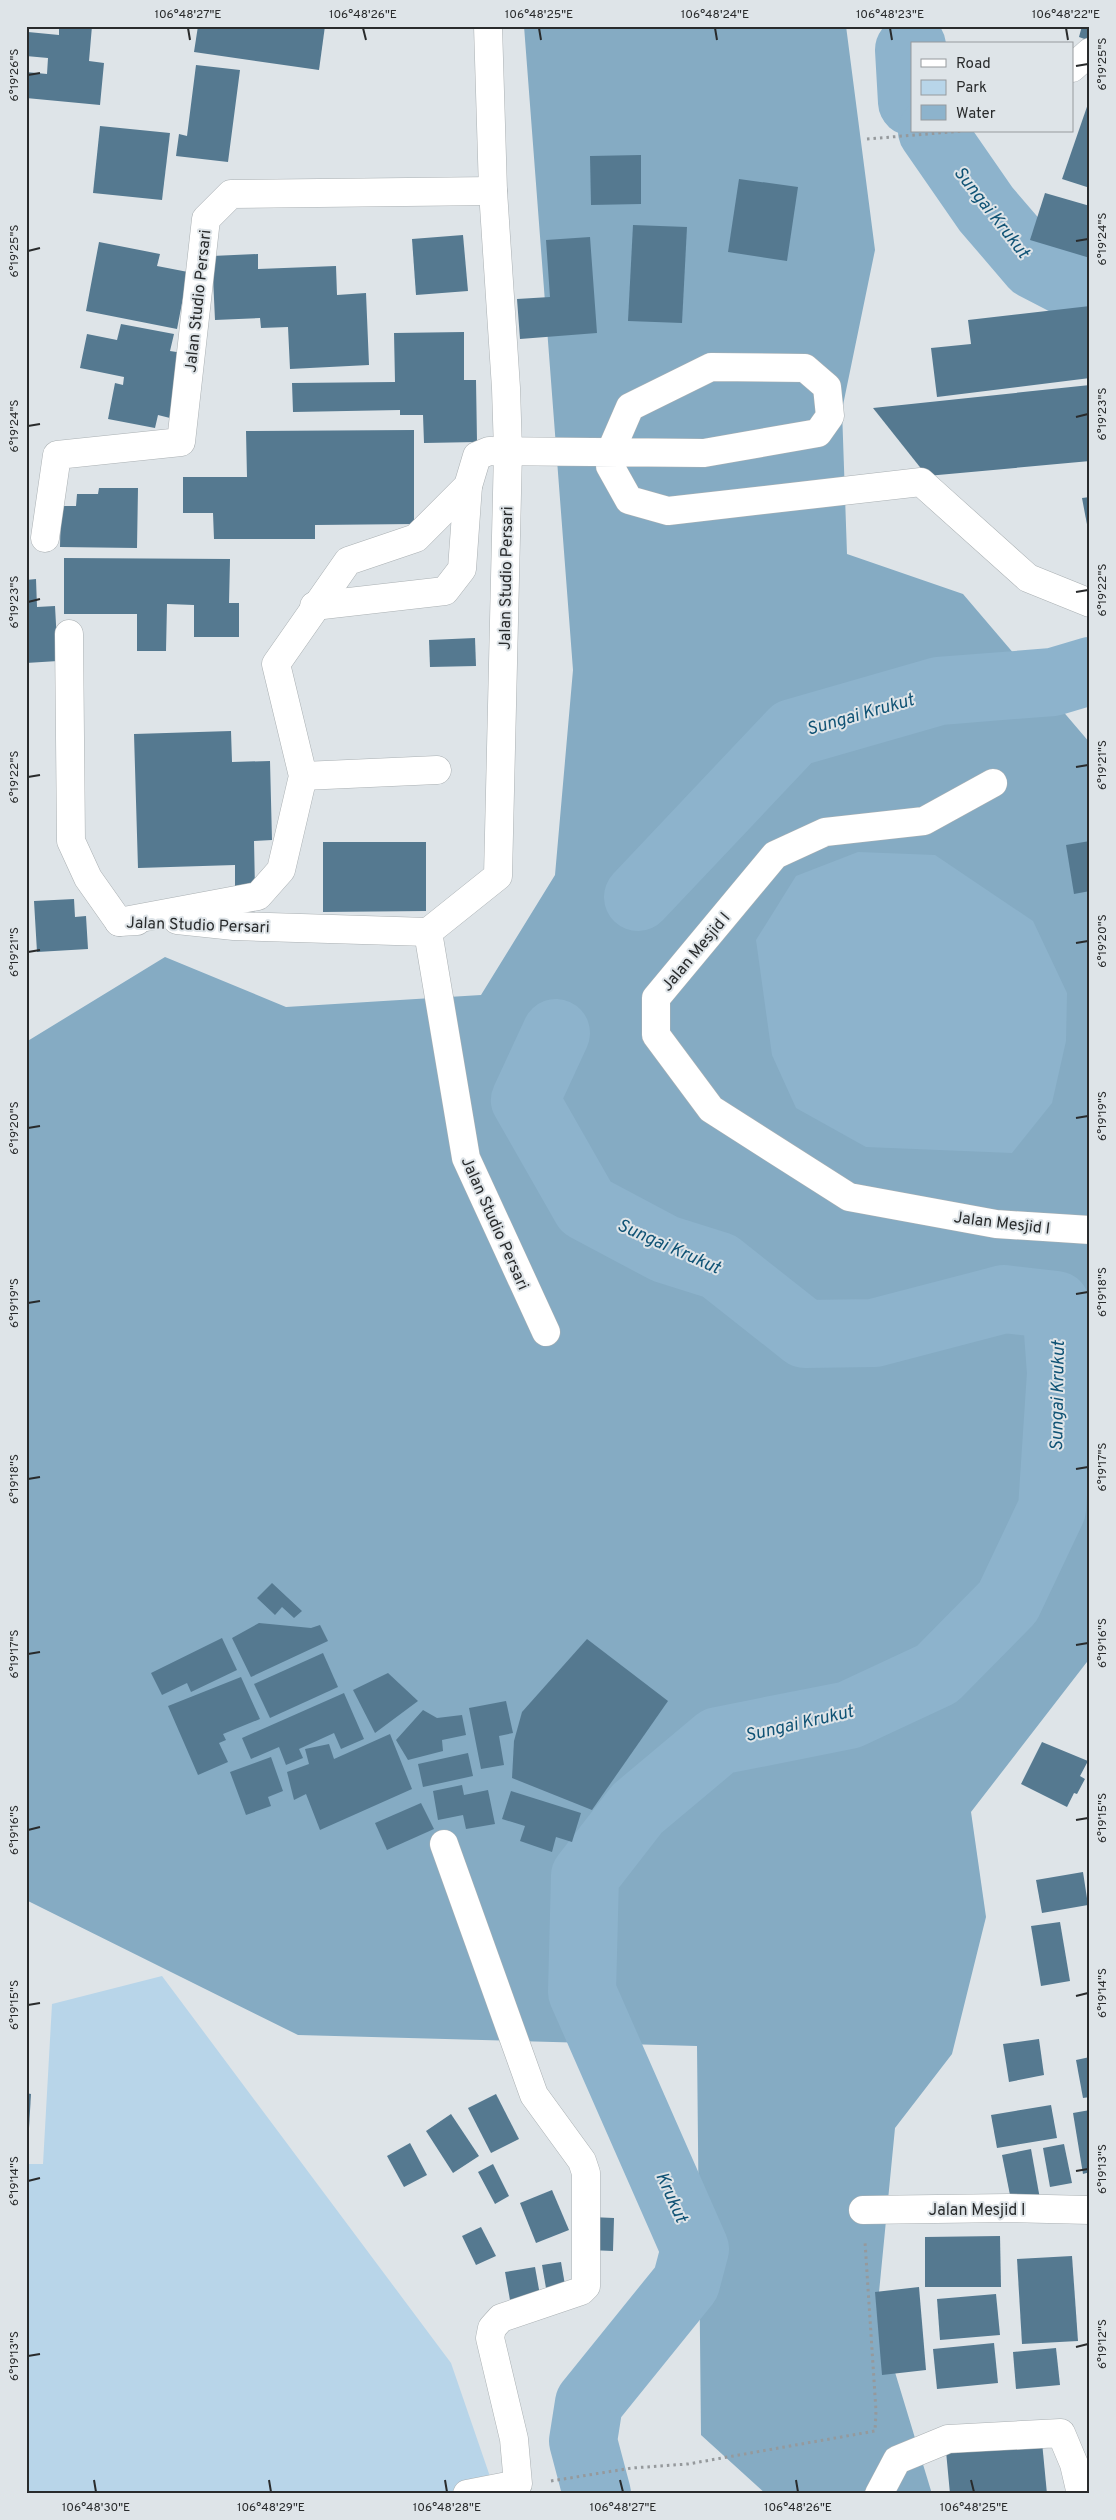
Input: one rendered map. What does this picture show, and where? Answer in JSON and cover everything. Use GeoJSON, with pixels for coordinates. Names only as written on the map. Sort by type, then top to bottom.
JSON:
{"type":"FeatureCollection","features":[{"type":"Feature","properties":{"kind":"street","name":"Jalan Studio Persari"},"geometry":{"type":"LineString","coordinates":[[68,634],[71,840],[88,878],[119,922],[180,920],[234,926],[428,932],[498,876],[508,451],[494,191],[488,26]]}},
{"type":"Feature","properties":{"kind":"street"},"geometry":{"type":"LineString","coordinates":[[1074,66],[1090,52]]}},
{"type":"Feature","properties":{"kind":"street","name":"Jalan Studio Persari"},"geometry":{"type":"LineString","coordinates":[[45,538],[57,455],[181,442],[206,218],[231,194],[494,191]]}},
{"type":"Feature","properties":{"kind":"street"},"geometry":{"type":"LineString","coordinates":[[314,606],[445,591],[462,569],[468,486],[477,456],[489,451],[610,453],[704,453],[818,433],[830,416],[827,387],[805,368],[711,367],[630,406],[610,453],[610,466],[629,500],[668,511],[921,482],[1028,578],[1090,603]]}},
{"type":"Feature","properties":{"kind":"street"},"geometry":{"type":"LineString","coordinates":[[119,922],[258,896],[281,870],[303,776],[276,664],[314,606],[348,561],[416,538],[468,486]]}},
{"type":"Feature","properties":{"kind":"street"},"geometry":{"type":"LineString","coordinates":[[303,776],[437,770]]}},
{"type":"Feature","properties":{"kind":"street","name":"Jalan Mesjid I"},"geometry":{"type":"LineString","coordinates":[[993,783],[924,821],[825,832],[776,855],[656,998],[656,1035],[711,1108],[848,1197],[996,1224],[1090,1230]]}},
{"type":"Feature","properties":{"kind":"street","name":"Jalan Studio Persari"},"geometry":{"type":"LineString","coordinates":[[428,932],[466,1158],[546,1332]]}},
{"type":"Feature","properties":{"kind":"street"},"geometry":{"type":"LineString","coordinates":[[444,1844],[534,2095],[582,2161],[586,2173],[586,2286],[581,2290],[501,2318],[492,2328],[490,2338],[514,2439],[518,2484],[467,2494]]}},
{"type":"Feature","properties":{"kind":"street","name":"Jalan Mesjid I"},"geometry":{"type":"LineString","coordinates":[[863,2210],[1009,2208],[1090,2210]]}},
{"type":"Feature","properties":{"kind":"street"},"geometry":{"type":"LineString","coordinates":[[879,2494],[897,2460],[948,2439],[1061,2433],[1074,2464],[1081,2494]]}},
{"type":"Feature","properties":{"kind":"path"},"geometry":{"type":"LineString","coordinates":[[867,139],[951,132]]}},
{"type":"Feature","properties":{"kind":"path"},"geometry":{"type":"LineString","coordinates":[[572,2478],[632,2468],[688,2464],[874,2431],[876,2411],[863,2210]]}},
{"type":"Feature","properties":{"kind":"green space"},"geometry":{"type":"Polygon","coordinates":[[[162,1976],[451,2363],[496,2494],[26,2494],[26,2164],[43,2164],[52,2004],[162,1976]]]}},
{"type":"Feature","properties":{"kind":"shaded area"},"geometry":{"type":"Polygon","coordinates":[[[524,26],[846,26],[875,250],[842,410],[847,554],[963,594],[1090,743],[1090,1658],[971,1812],[986,1917],[952,2054],[895,2128],[877,2313],[932,2494],[766,2494],[701,2435],[697,2046],[298,2035],[26,1900],[26,1042],[165,957],[286,1007],[481,995],[555,875],[573,670],[524,26]]]}},
{"type":"Feature","properties":{"kind":"water"},"geometry":{"type":"Polygon","coordinates":[[[858,852],[935,855],[1033,921],[1067,993],[1066,1041],[1052,1103],[1012,1153],[866,1147],[796,1108],[772,1055],[756,940],[796,876],[858,852]]]}},
{"type":"Feature","properties":{"kind":"building"},"geometry":{"type":"Polygon","coordinates":[[[59,26],[92,26],[89,61],[104,63],[100,105],[26,98],[26,72],[47,74],[48,58],[26,56],[28,32],[59,35],[59,26]]]}},
{"type":"Feature","properties":{"kind":"building"},"geometry":{"type":"Polygon","coordinates":[[[198,26],[325,26],[319,70],[194,52],[198,26]]]}},
{"type":"Feature","properties":{"kind":"building"},"geometry":{"type":"Polygon","coordinates":[[[1082,26],[1090,26],[1090,41],[1079,37],[1082,26]]]}},
{"type":"Feature","properties":{"kind":"building"},"geometry":{"type":"Polygon","coordinates":[[[196,65],[240,70],[228,162],[176,156],[179,134],[187,136],[196,65]]]}},
{"type":"Feature","properties":{"kind":"building"},"geometry":{"type":"Polygon","coordinates":[[[1090,98],[1090,188],[1062,179],[1090,98]]]}},
{"type":"Feature","properties":{"kind":"building"},"geometry":{"type":"Polygon","coordinates":[[[100,126],[170,133],[162,200],[93,193],[100,126]]]}},
{"type":"Feature","properties":{"kind":"building"},"geometry":{"type":"Polygon","coordinates":[[[641,155],[641,204],[591,205],[590,156],[641,155]]]}},
{"type":"Feature","properties":{"kind":"building"},"geometry":{"type":"Polygon","coordinates":[[[739,179],[798,187],[787,261],[728,252],[739,179]]]}},
{"type":"Feature","properties":{"kind":"building"},"geometry":{"type":"Polygon","coordinates":[[[1045,193],[1090,206],[1090,258],[1030,240],[1045,193]]]}},
{"type":"Feature","properties":{"kind":"building"},"geometry":{"type":"Polygon","coordinates":[[[633,225],[687,227],[682,323],[628,321],[633,225]]]}},
{"type":"Feature","properties":{"kind":"building"},"geometry":{"type":"Polygon","coordinates":[[[463,235],[468,291],[416,295],[412,239],[463,235]]]}},
{"type":"Feature","properties":{"kind":"building"},"geometry":{"type":"Polygon","coordinates":[[[590,237],[597,333],[520,339],[517,299],[550,297],[546,240],[590,237]]]}},
{"type":"Feature","properties":{"kind":"building"},"geometry":{"type":"Polygon","coordinates":[[[99,242],[160,254],[157,266],[188,272],[177,329],[86,311],[99,242]]]}},
{"type":"Feature","properties":{"kind":"building"},"geometry":{"type":"Polygon","coordinates":[[[258,254],[258,269],[336,266],[337,295],[366,293],[369,365],[290,369],[288,327],[261,328],[260,318],[215,320],[212,256],[258,254]]]}},
{"type":"Feature","properties":{"kind":"building"},"geometry":{"type":"Polygon","coordinates":[[[1090,306],[1090,378],[937,397],[931,348],[971,344],[968,320],[1090,306]]]}},
{"type":"Feature","properties":{"kind":"building"},"geometry":{"type":"Polygon","coordinates":[[[121,324],[174,334],[170,351],[183,353],[170,418],[158,415],[155,428],[108,419],[115,383],[123,385],[124,377],[80,368],[87,334],[117,340],[121,324]]]}},
{"type":"Feature","properties":{"kind":"building"},"geometry":{"type":"Polygon","coordinates":[[[464,332],[464,380],[476,380],[477,442],[424,443],[423,415],[400,415],[400,410],[293,412],[292,383],[395,382],[394,333],[464,332]]]}},
{"type":"Feature","properties":{"kind":"building"},"geometry":{"type":"Polygon","coordinates":[[[1090,385],[1090,461],[927,476],[873,408],[1090,385]]]}},
{"type":"Feature","properties":{"kind":"building"},"geometry":{"type":"Polygon","coordinates":[[[414,430],[414,524],[315,525],[315,539],[214,539],[213,513],[183,513],[183,477],[247,477],[246,431],[414,430]]]}},
{"type":"Feature","properties":{"kind":"building"},"geometry":{"type":"Polygon","coordinates":[[[99,488],[138,488],[137,548],[60,547],[61,506],[76,506],[77,494],[98,494],[99,488]]]}},
{"type":"Feature","properties":{"kind":"building"},"geometry":{"type":"Polygon","coordinates":[[[1090,497],[1090,535],[1089,535],[1082,498],[1090,497]]]}},
{"type":"Feature","properties":{"kind":"building"},"geometry":{"type":"Polygon","coordinates":[[[64,558],[230,559],[229,603],[239,603],[239,637],[194,637],[194,605],[167,604],[166,651],[137,651],[137,614],[64,614],[64,558]]]}},
{"type":"Feature","properties":{"kind":"building"},"geometry":{"type":"Polygon","coordinates":[[[36,579],[37,607],[55,606],[58,661],[26,663],[26,580],[36,579]]]}},
{"type":"Feature","properties":{"kind":"building"},"geometry":{"type":"Polygon","coordinates":[[[475,638],[476,666],[430,667],[429,640],[475,638]]]}},
{"type":"Feature","properties":{"kind":"building"},"geometry":{"type":"Polygon","coordinates":[[[231,731],[232,762],[270,761],[272,840],[254,841],[255,890],[235,891],[235,865],[138,868],[134,734],[231,731]]]}},
{"type":"Feature","properties":{"kind":"building"},"geometry":{"type":"Polygon","coordinates":[[[1090,841],[1090,891],[1074,894],[1066,845],[1090,841]]]}},
{"type":"Feature","properties":{"kind":"building"},"geometry":{"type":"Polygon","coordinates":[[[323,842],[426,842],[426,911],[323,912],[323,842]]]}},
{"type":"Feature","properties":{"kind":"building"},"geometry":{"type":"Polygon","coordinates":[[[74,899],[75,917],[86,916],[88,949],[37,952],[34,901],[74,899]]]}},
{"type":"Feature","properties":{"kind":"building"},"geometry":{"type":"Polygon","coordinates":[[[272,1583],[302,1611],[294,1618],[282,1607],[275,1615],[257,1598],[272,1583]]]}},
{"type":"Feature","properties":{"kind":"building"},"geometry":{"type":"Polygon","coordinates":[[[259,1623],[311,1628],[320,1625],[328,1641],[251,1677],[232,1638],[259,1623]]]}},
{"type":"Feature","properties":{"kind":"building"},"geometry":{"type":"Polygon","coordinates":[[[222,1638],[237,1670],[191,1692],[187,1683],[162,1695],[151,1673],[222,1638]]]}},
{"type":"Feature","properties":{"kind":"building"},"geometry":{"type":"Polygon","coordinates":[[[587,1639],[668,1701],[592,1810],[512,1778],[514,1741],[522,1712],[587,1639]]]}},
{"type":"Feature","properties":{"kind":"building"},"geometry":{"type":"Polygon","coordinates":[[[323,1653],[338,1687],[270,1718],[254,1684],[323,1653]]]}},
{"type":"Feature","properties":{"kind":"building"},"geometry":{"type":"Polygon","coordinates":[[[388,1673],[418,1701],[375,1733],[353,1690],[388,1673]]]}},
{"type":"Feature","properties":{"kind":"building"},"geometry":{"type":"Polygon","coordinates":[[[241,1677],[260,1719],[223,1734],[226,1740],[219,1743],[228,1762],[198,1775],[168,1706],[241,1677]]]}},
{"type":"Feature","properties":{"kind":"building"},"geometry":{"type":"Polygon","coordinates":[[[344,1693],[364,1739],[341,1749],[334,1733],[299,1749],[303,1758],[286,1765],[279,1747],[251,1759],[242,1738],[344,1693]]]}},
{"type":"Feature","properties":{"kind":"building"},"geometry":{"type":"Polygon","coordinates":[[[506,1701],[513,1733],[499,1736],[504,1765],[481,1769],[469,1708],[506,1701]]]}},
{"type":"Feature","properties":{"kind":"building"},"geometry":{"type":"Polygon","coordinates":[[[423,1710],[437,1718],[462,1715],[466,1735],[442,1740],[443,1751],[408,1760],[396,1740],[423,1710]]]}},
{"type":"Feature","properties":{"kind":"building"},"geometry":{"type":"Polygon","coordinates":[[[390,1734],[412,1789],[320,1830],[306,1794],[294,1800],[287,1772],[309,1764],[305,1749],[329,1744],[334,1759],[390,1734]]]}},
{"type":"Feature","properties":{"kind":"building"},"geometry":{"type":"Polygon","coordinates":[[[1042,1742],[1088,1761],[1080,1776],[1085,1779],[1077,1794],[1074,1793],[1067,1807],[1021,1784],[1042,1742]]]}},
{"type":"Feature","properties":{"kind":"building"},"geometry":{"type":"Polygon","coordinates":[[[468,1753],[473,1776],[423,1787],[418,1764],[468,1753]]]}},
{"type":"Feature","properties":{"kind":"building"},"geometry":{"type":"Polygon","coordinates":[[[271,1757],[283,1791],[268,1797],[271,1806],[246,1815],[230,1772],[271,1757]]]}},
{"type":"Feature","properties":{"kind":"building"},"geometry":{"type":"Polygon","coordinates":[[[462,1785],[464,1795],[488,1790],[495,1824],[466,1829],[463,1815],[438,1820],[433,1791],[462,1785]]]}},
{"type":"Feature","properties":{"kind":"building"},"geometry":{"type":"Polygon","coordinates":[[[511,1791],[581,1813],[572,1842],[556,1837],[552,1852],[520,1841],[525,1826],[502,1819],[511,1791]]]}},
{"type":"Feature","properties":{"kind":"building"},"geometry":{"type":"Polygon","coordinates":[[[421,1803],[434,1829],[387,1850],[375,1823],[421,1803]]]}},
{"type":"Feature","properties":{"kind":"building"},"geometry":{"type":"Polygon","coordinates":[[[1083,1872],[1088,1905],[1042,1913],[1036,1880],[1083,1872]]]}},
{"type":"Feature","properties":{"kind":"building"},"geometry":{"type":"Polygon","coordinates":[[[1060,1922],[1070,1981],[1041,1986],[1031,1926],[1060,1922]]]}},
{"type":"Feature","properties":{"kind":"building"},"geometry":{"type":"Polygon","coordinates":[[[1039,2039],[1044,2075],[1009,2082],[1003,2044],[1039,2039]]]}},
{"type":"Feature","properties":{"kind":"building"},"geometry":{"type":"Polygon","coordinates":[[[1090,2057],[1090,2097],[1083,2098],[1076,2060],[1090,2057]]]}},
{"type":"Feature","properties":{"kind":"building"},"geometry":{"type":"Polygon","coordinates":[[[26,2093],[31,2094],[28,2145],[26,2145],[26,2093]]]}},
{"type":"Feature","properties":{"kind":"building"},"geometry":{"type":"Polygon","coordinates":[[[496,2094],[519,2139],[491,2153],[468,2108],[496,2094]]]}},
{"type":"Feature","properties":{"kind":"building"},"geometry":{"type":"Polygon","coordinates":[[[1051,2105],[1057,2138],[997,2148],[991,2115],[1051,2105]]]}},
{"type":"Feature","properties":{"kind":"building"},"geometry":{"type":"Polygon","coordinates":[[[1090,2110],[1090,2172],[1083,2174],[1073,2113],[1090,2110]]]}},
{"type":"Feature","properties":{"kind":"building"},"geometry":{"type":"Polygon","coordinates":[[[451,2114],[479,2156],[453,2173],[426,2131],[451,2114]]]}},
{"type":"Feature","properties":{"kind":"building"},"geometry":{"type":"Polygon","coordinates":[[[410,2143],[427,2175],[404,2187],[387,2156],[410,2143]]]}},
{"type":"Feature","properties":{"kind":"building"},"geometry":{"type":"Polygon","coordinates":[[[1064,2144],[1072,2183],[1050,2187],[1043,2148],[1064,2144]]]}},
{"type":"Feature","properties":{"kind":"building"},"geometry":{"type":"Polygon","coordinates":[[[1031,2149],[1040,2199],[1012,2205],[1002,2155],[1031,2149]]]}},
{"type":"Feature","properties":{"kind":"building"},"geometry":{"type":"Polygon","coordinates":[[[493,2164],[509,2196],[495,2204],[478,2172],[493,2164]]]}},
{"type":"Feature","properties":{"kind":"building"},"geometry":{"type":"Polygon","coordinates":[[[552,2190],[569,2230],[536,2243],[520,2203],[552,2190]]]}},
{"type":"Feature","properties":{"kind":"building"},"geometry":{"type":"Polygon","coordinates":[[[591,2217],[614,2218],[613,2251],[590,2250],[591,2217]]]}},
{"type":"Feature","properties":{"kind":"building"},"geometry":{"type":"Polygon","coordinates":[[[481,2227],[496,2256],[476,2265],[462,2236],[481,2227]]]}},
{"type":"Feature","properties":{"kind":"building"},"geometry":{"type":"Polygon","coordinates":[[[1000,2236],[1001,2287],[925,2287],[925,2237],[1000,2236]]]}},
{"type":"Feature","properties":{"kind":"building"},"geometry":{"type":"Polygon","coordinates":[[[1072,2256],[1078,2341],[1022,2344],[1017,2259],[1072,2256]]]}},
{"type":"Feature","properties":{"kind":"building"},"geometry":{"type":"Polygon","coordinates":[[[561,2262],[565,2285],[546,2288],[542,2265],[561,2262]]]}},
{"type":"Feature","properties":{"kind":"building"},"geometry":{"type":"Polygon","coordinates":[[[535,2267],[540,2295],[510,2300],[505,2272],[535,2267]]]}},
{"type":"Feature","properties":{"kind":"building"},"geometry":{"type":"Polygon","coordinates":[[[919,2287],[926,2370],[882,2375],[875,2292],[919,2287]]]}},
{"type":"Feature","properties":{"kind":"building"},"geometry":{"type":"Polygon","coordinates":[[[996,2294],[1000,2335],[940,2340],[937,2299],[996,2294]]]}},
{"type":"Feature","properties":{"kind":"building"},"geometry":{"type":"Polygon","coordinates":[[[994,2343],[998,2383],[937,2389],[933,2349],[994,2343]]]}},
{"type":"Feature","properties":{"kind":"building"},"geometry":{"type":"Polygon","coordinates":[[[1056,2348],[1060,2385],[1016,2389],[1013,2352],[1056,2348]]]}},
{"type":"Feature","properties":{"kind":"building"},"geometry":{"type":"Polygon","coordinates":[[[1042,2442],[1047,2494],[950,2494],[946,2451],[1042,2442]]]}},
{"type":"Feature","properties":{"kind":"waterway","name":"Sungai Krukut"},"geometry":{"type":"LineString","coordinates":[[911,47],[909,50],[911,85]]}},
{"type":"Feature","properties":{"kind":"waterway","name":"Sungai Krukut"},"geometry":{"type":"LineString","coordinates":[[933,132],[986,209],[1034,265],[1090,294]]}},
{"type":"Feature","properties":{"kind":"waterway","name":"Sungai Krukut"},"geometry":{"type":"LineString","coordinates":[[638,897],[793,733],[939,691],[1053,682],[1090,671]]}},
{"type":"Feature","properties":{"kind":"waterway","name":"Sungai Krukut"},"geometry":{"type":"LineString","coordinates":[[556,1033],[525,1100],[586,1207],[665,1249],[719,1266],[805,1334],[874,1333],[1004,1299],[1056,1305],[1061,1373],[1052,1509],[1008,1602],[937,1674],[849,1715],[718,1741],[637,1809],[585,1876],[582,1992],[695,2249],[686,2283],[589,2403],[583,2441],[597,2494]]}},
{"type":"Feature","properties":{"kind":"water label","name":"Krukut"},"geometry":{"type":"Point","coordinates":[672,2197]}}]}
